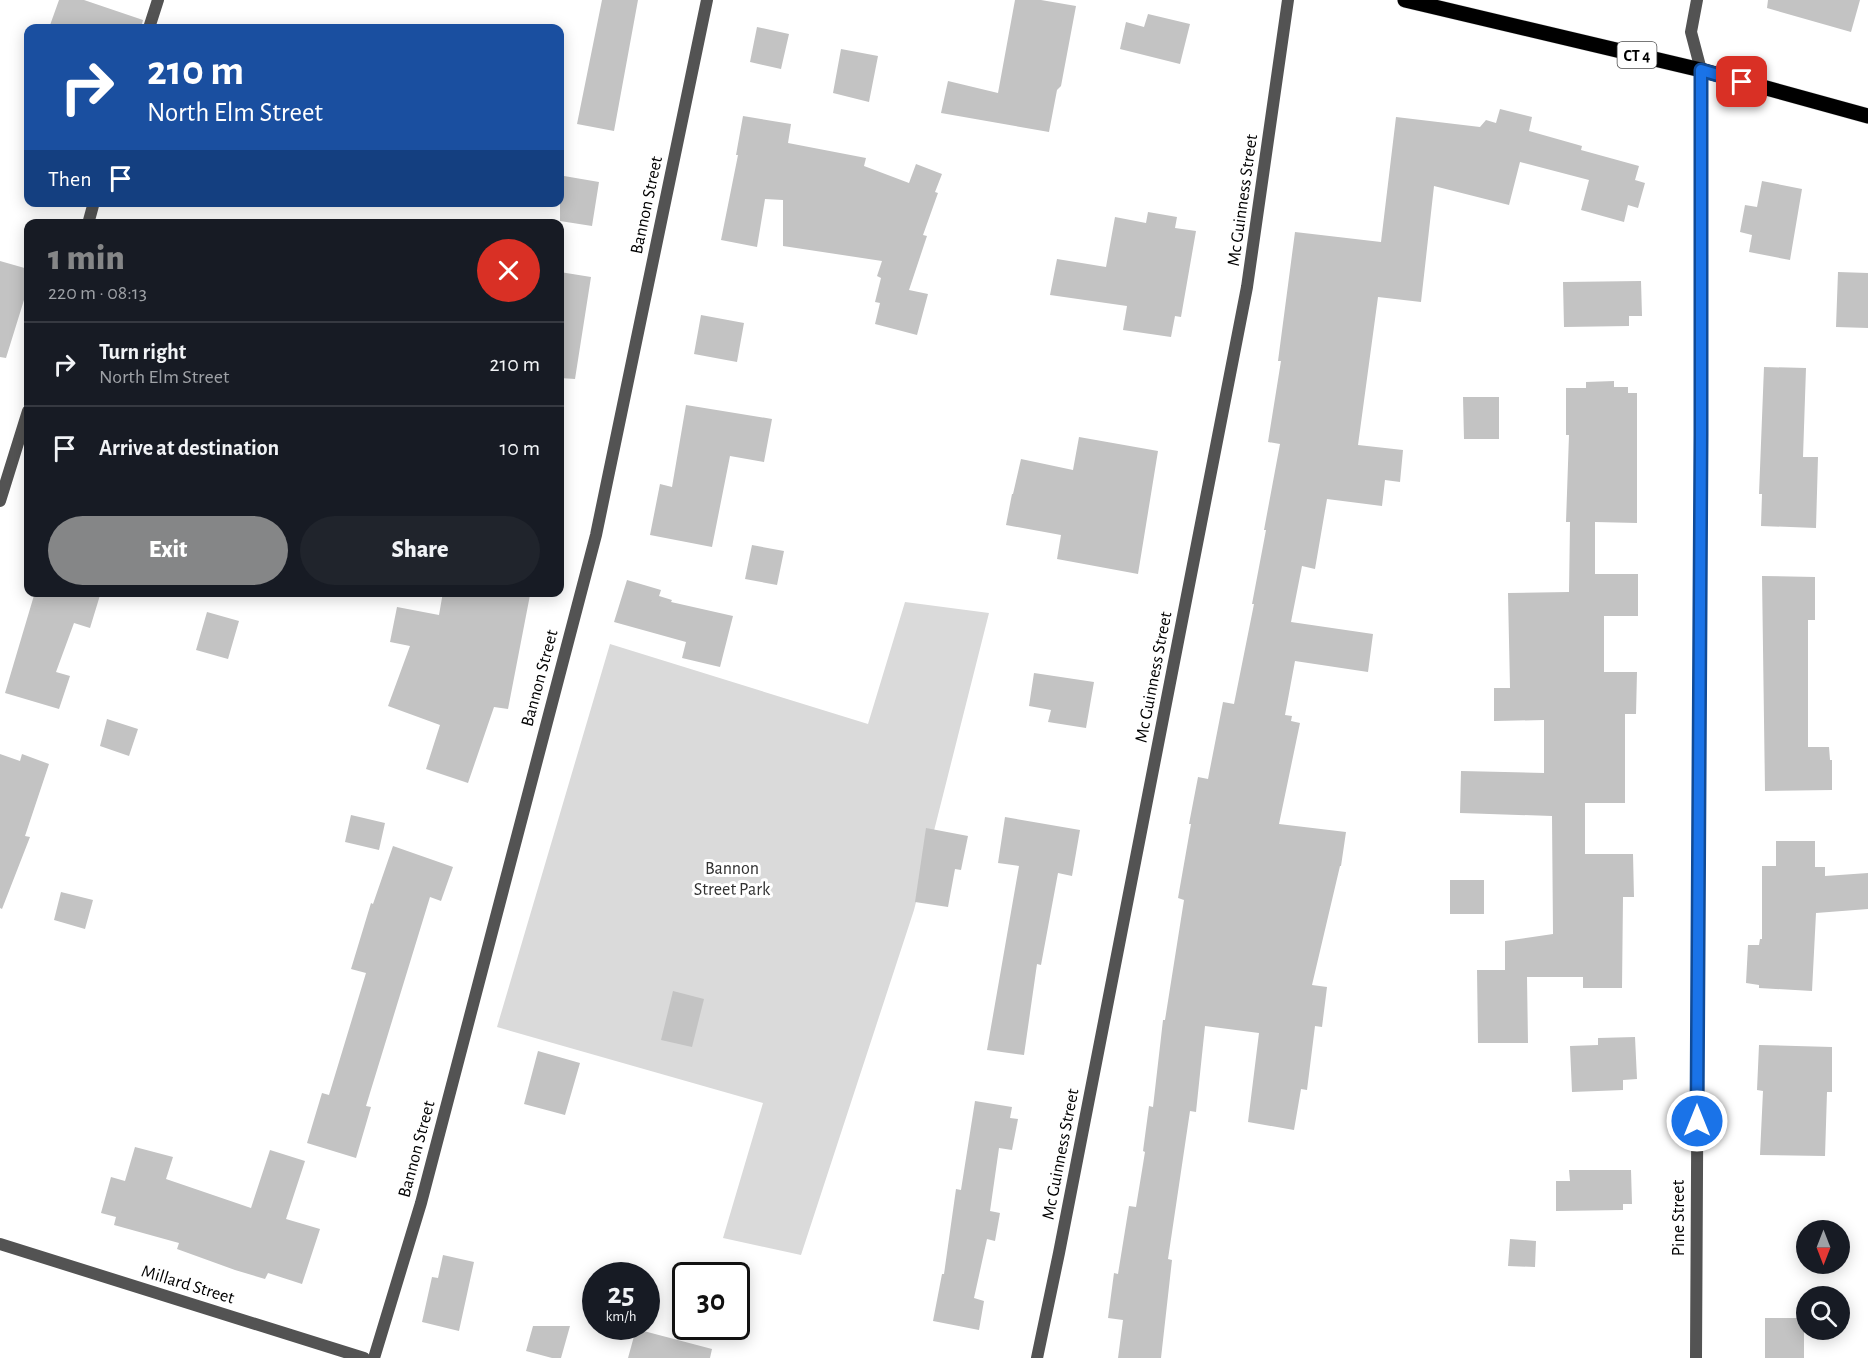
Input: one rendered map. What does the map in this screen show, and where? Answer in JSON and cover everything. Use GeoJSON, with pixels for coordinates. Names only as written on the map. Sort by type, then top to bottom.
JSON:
{"type":"FeatureCollection","features":[{"type":"Feature","properties":{"kind":"main road","name":"CT 4"},"geometry":{"type":"LineString","coordinates":[[1405,0],[1701,70],[1868,116]]}},
{"type":"Feature","properties":{"kind":"street"},"geometry":{"type":"LineString","coordinates":[[150,24],[158,0]]}},
{"type":"Feature","properties":{"kind":"street","name":"Bannon Street"},"geometry":{"type":"LineString","coordinates":[[374,1358],[421,1203],[596,535],[706,0]]}},
{"type":"Feature","properties":{"kind":"street","name":"Mc Guinness Street"},"geometry":{"type":"LineString","coordinates":[[1037,1358],[1247,287],[1288,0]]}},
{"type":"Feature","properties":{"kind":"street","name":"Pine Street"},"geometry":{"type":"LineString","coordinates":[[1695,1358],[1701,70],[1691,32],[1697,0]]}},
{"type":"Feature","properties":{"kind":"street"},"geometry":{"type":"LineString","coordinates":[[0,501],[24,424]]}},
{"type":"Feature","properties":{"kind":"street","name":"Millard Street"},"geometry":{"type":"LineString","coordinates":[[0,1244],[364,1358]]}},
{"type":"Feature","properties":{"kind":"green space","name":"Bannon Street Park"},"geometry":{"type":"Polygon","coordinates":[[[905,602],[989,613],[914,910],[801,1255],[723,1238],[763,1103],[497,1027],[610,644],[868,724],[905,602]]]}},
{"type":"Feature","properties":{"kind":"building"},"geometry":{"type":"Polygon","coordinates":[[[59,0],[84,0],[143,20],[142,24],[50,24],[59,0]]]}},
{"type":"Feature","properties":{"kind":"building"},"geometry":{"type":"Polygon","coordinates":[[[602,0],[638,0],[614,131],[577,124],[602,0]]]}},
{"type":"Feature","properties":{"kind":"building"},"geometry":{"type":"Polygon","coordinates":[[[1015,0],[1041,0],[1076,6],[1061,86],[1057,90],[1049,132],[941,113],[948,81],[998,93],[1015,0]]]}},
{"type":"Feature","properties":{"kind":"building"},"geometry":{"type":"Polygon","coordinates":[[[1768,0],[1860,0],[1851,32],[1767,8],[1768,0]]]}},
{"type":"Feature","properties":{"kind":"building"},"geometry":{"type":"Polygon","coordinates":[[[1148,14],[1190,24],[1180,64],[1120,49],[1126,22],[1144,27],[1148,14]]]}},
{"type":"Feature","properties":{"kind":"building"},"geometry":{"type":"Polygon","coordinates":[[[757,27],[789,34],[781,69],[750,62],[757,27]]]}},
{"type":"Feature","properties":{"kind":"building"},"geometry":{"type":"Polygon","coordinates":[[[841,49],[878,56],[869,102],[833,93],[841,49]]]}},
{"type":"Feature","properties":{"kind":"building"},"geometry":{"type":"Polygon","coordinates":[[[1500,109],[1532,117],[1529,131],[1582,146],[1581,150],[1639,166],[1635,180],[1645,183],[1638,208],[1628,205],[1624,222],[1581,210],[1589,180],[1520,162],[1509,205],[1434,186],[1421,302],[1378,297],[1358,445],[1403,450],[1400,482],[1385,480],[1382,506],[1327,499],[1315,569],[1302,566],[1291,622],[1373,634],[1368,672],[1295,661],[1285,715],[1292,716],[1291,721],[1300,723],[1279,824],[1346,832],[1341,866],[1312,985],[1327,987],[1322,1027],[1315,1026],[1307,1090],[1301,1089],[1294,1130],[1248,1122],[1259,1033],[1205,1026],[1196,1112],[1190,1111],[1168,1259],[1172,1260],[1161,1358],[1118,1358],[1123,1320],[1108,1318],[1114,1273],[1118,1274],[1129,1206],[1136,1207],[1145,1152],[1143,1151],[1149,1106],[1153,1107],[1163,1020],[1165,1020],[1184,900],[1178,898],[1191,824],[1189,824],[1198,777],[1208,779],[1223,702],[1234,704],[1254,604],[1252,604],[1280,444],[1268,442],[1281,361],[1278,361],[1295,232],[1381,242],[1396,117],[1480,127],[1486,120],[1496,123],[1500,109]]]}},
{"type":"Feature","properties":{"kind":"building"},"geometry":{"type":"Polygon","coordinates":[[[743,116],[791,124],[788,143],[866,158],[864,166],[909,183],[916,164],[942,174],[935,192],[938,193],[923,235],[927,236],[909,290],[928,294],[917,335],[875,324],[880,303],[875,302],[881,278],[877,276],[882,261],[783,246],[783,200],[765,199],[757,247],[721,240],[738,155],[736,155],[743,116]]]}},
{"type":"Feature","properties":{"kind":"building"},"geometry":{"type":"Polygon","coordinates":[[[564,176],[599,182],[592,226],[560,219],[560,207],[564,207],[564,176]]]}},
{"type":"Feature","properties":{"kind":"building"},"geometry":{"type":"Polygon","coordinates":[[[1762,181],[1802,189],[1790,260],[1749,252],[1752,235],[1740,232],[1745,205],[1757,207],[1762,181]]]}},
{"type":"Feature","properties":{"kind":"building"},"geometry":{"type":"Polygon","coordinates":[[[1148,212],[1177,217],[1175,228],[1196,231],[1181,317],[1175,316],[1171,337],[1123,330],[1127,306],[1050,295],[1057,259],[1106,267],[1115,217],[1146,223],[1148,212]]]}},
{"type":"Feature","properties":{"kind":"building"},"geometry":{"type":"Polygon","coordinates":[[[0,261],[24,268],[24,300],[6,358],[0,357],[0,261]]]}},
{"type":"Feature","properties":{"kind":"building"},"geometry":{"type":"Polygon","coordinates":[[[1838,272],[1868,273],[1868,328],[1836,327],[1838,272]]]}},
{"type":"Feature","properties":{"kind":"building"},"geometry":{"type":"Polygon","coordinates":[[[564,273],[591,277],[575,379],[564,378],[564,273]]]}},
{"type":"Feature","properties":{"kind":"building"},"geometry":{"type":"Polygon","coordinates":[[[1641,281],[1642,316],[1629,316],[1629,326],[1564,327],[1563,282],[1641,281]]]}},
{"type":"Feature","properties":{"kind":"building"},"geometry":{"type":"Polygon","coordinates":[[[701,315],[744,323],[737,362],[694,354],[701,315]]]}},
{"type":"Feature","properties":{"kind":"building"},"geometry":{"type":"Polygon","coordinates":[[[1764,367],[1806,368],[1803,457],[1818,457],[1816,528],[1761,526],[1762,494],[1759,494],[1764,367]]]}},
{"type":"Feature","properties":{"kind":"building"},"geometry":{"type":"Polygon","coordinates":[[[1614,381],[1614,387],[1628,387],[1628,393],[1637,393],[1637,523],[1595,522],[1595,574],[1638,574],[1638,616],[1604,616],[1604,672],[1637,672],[1636,714],[1625,714],[1625,803],[1585,803],[1585,854],[1633,854],[1634,897],[1623,897],[1622,988],[1583,988],[1583,977],[1527,977],[1528,1043],[1478,1043],[1477,970],[1505,970],[1505,941],[1553,934],[1552,816],[1460,813],[1461,771],[1544,773],[1544,720],[1494,721],[1494,688],[1510,688],[1508,593],[1569,592],[1570,522],[1566,522],[1569,435],[1566,435],[1566,388],[1586,388],[1586,382],[1614,381]]]}},
{"type":"Feature","properties":{"kind":"building"},"geometry":{"type":"Polygon","coordinates":[[[1463,397],[1499,397],[1499,439],[1464,439],[1463,397]]]}},
{"type":"Feature","properties":{"kind":"building"},"geometry":{"type":"Polygon","coordinates":[[[686,405],[772,419],[764,462],[730,456],[712,547],[650,535],[660,484],[672,487],[686,405]]]}},
{"type":"Feature","properties":{"kind":"building"},"geometry":{"type":"Polygon","coordinates":[[[1079,437],[1158,451],[1138,574],[1057,559],[1061,535],[1006,525],[1021,459],[1073,470],[1079,437]]]}},
{"type":"Feature","properties":{"kind":"building"},"geometry":{"type":"Polygon","coordinates":[[[752,545],[784,551],[777,585],[745,579],[752,545]]]}},
{"type":"Feature","properties":{"kind":"building"},"geometry":{"type":"Polygon","coordinates":[[[1762,576],[1815,577],[1815,620],[1808,620],[1808,747],[1829,747],[1830,760],[1832,760],[1832,790],[1765,791],[1762,576]]]}},
{"type":"Feature","properties":{"kind":"building"},"geometry":{"type":"Polygon","coordinates":[[[627,580],[661,590],[659,596],[672,600],[671,602],[733,616],[720,667],[682,658],[686,642],[614,622],[627,580]]]}},
{"type":"Feature","properties":{"kind":"building"},"geometry":{"type":"Polygon","coordinates":[[[34,597],[99,597],[90,628],[74,623],[56,672],[70,676],[59,709],[5,693],[34,597]]]}},
{"type":"Feature","properties":{"kind":"building"},"geometry":{"type":"Polygon","coordinates":[[[442,597],[530,597],[508,709],[494,707],[468,783],[426,769],[440,725],[388,706],[410,646],[390,642],[397,607],[439,615],[442,597]]]}},
{"type":"Feature","properties":{"kind":"building"},"geometry":{"type":"Polygon","coordinates":[[[207,612],[239,621],[228,659],[196,650],[207,612]]]}},
{"type":"Feature","properties":{"kind":"building"},"geometry":{"type":"Polygon","coordinates":[[[1034,673],[1094,682],[1086,728],[1048,722],[1051,710],[1029,706],[1034,673]]]}},
{"type":"Feature","properties":{"kind":"building"},"geometry":{"type":"Polygon","coordinates":[[[107,719],[138,729],[129,756],[100,746],[107,719]]]}},
{"type":"Feature","properties":{"kind":"building"},"geometry":{"type":"Polygon","coordinates":[[[0,754],[20,761],[22,754],[49,764],[25,836],[30,837],[2,909],[0,908],[0,754]]]}},
{"type":"Feature","properties":{"kind":"building"},"geometry":{"type":"Polygon","coordinates":[[[351,815],[385,823],[379,850],[345,842],[351,815]]]}},
{"type":"Feature","properties":{"kind":"building"},"geometry":{"type":"Polygon","coordinates":[[[1005,817],[1080,830],[1072,876],[1058,873],[1041,965],[1037,964],[1024,1055],[987,1050],[1019,866],[998,863],[1005,817]]]}},
{"type":"Feature","properties":{"kind":"building"},"geometry":{"type":"Polygon","coordinates":[[[926,828],[968,836],[961,870],[955,869],[948,907],[915,902],[926,828]]]}},
{"type":"Feature","properties":{"kind":"building"},"geometry":{"type":"Polygon","coordinates":[[[1776,841],[1815,841],[1815,867],[1825,867],[1825,876],[1868,873],[1868,909],[1816,913],[1812,991],[1759,988],[1759,985],[1746,983],[1748,945],[1759,945],[1762,939],[1762,866],[1776,866],[1776,841]]]}},
{"type":"Feature","properties":{"kind":"building"},"geometry":{"type":"Polygon","coordinates":[[[393,846],[453,867],[441,901],[430,897],[366,1106],[371,1107],[356,1158],[307,1143],[322,1093],[329,1095],[366,973],[351,969],[371,903],[373,904],[393,846]]]}},
{"type":"Feature","properties":{"kind":"building"},"geometry":{"type":"Polygon","coordinates":[[[1450,880],[1484,880],[1484,914],[1450,914],[1450,880]]]}},
{"type":"Feature","properties":{"kind":"building"},"geometry":{"type":"Polygon","coordinates":[[[61,892],[93,900],[85,929],[54,920],[61,892]]]}},
{"type":"Feature","properties":{"kind":"building"},"geometry":{"type":"Polygon","coordinates":[[[673,991],[704,999],[692,1047],[661,1040],[673,991]]]}},
{"type":"Feature","properties":{"kind":"building"},"geometry":{"type":"Polygon","coordinates":[[[1635,1037],[1637,1079],[1623,1080],[1623,1090],[1572,1092],[1570,1046],[1598,1045],[1598,1038],[1635,1037]]]}},
{"type":"Feature","properties":{"kind":"building"},"geometry":{"type":"Polygon","coordinates":[[[1759,1045],[1832,1047],[1832,1092],[1827,1092],[1825,1156],[1760,1155],[1763,1091],[1757,1090],[1759,1045]]]}},
{"type":"Feature","properties":{"kind":"building"},"geometry":{"type":"Polygon","coordinates":[[[538,1051],[580,1063],[565,1115],[524,1104],[538,1051]]]}},
{"type":"Feature","properties":{"kind":"building"},"geometry":{"type":"Polygon","coordinates":[[[975,1101],[1012,1107],[1010,1118],[1018,1119],[1012,1150],[999,1148],[990,1211],[1000,1213],[995,1241],[987,1239],[974,1298],[984,1301],[979,1330],[933,1321],[942,1274],[944,1274],[956,1189],[961,1190],[975,1101]]]}},
{"type":"Feature","properties":{"kind":"building"},"geometry":{"type":"Polygon","coordinates":[[[135,1147],[173,1157],[166,1179],[251,1208],[270,1150],[305,1161],[286,1219],[320,1229],[302,1284],[268,1273],[265,1279],[235,1270],[177,1249],[179,1243],[114,1225],[116,1217],[101,1213],[111,1177],[125,1181],[135,1147]]]}},
{"type":"Feature","properties":{"kind":"building"},"geometry":{"type":"Polygon","coordinates":[[[1569,1170],[1631,1170],[1632,1204],[1623,1204],[1623,1210],[1556,1211],[1556,1181],[1570,1181],[1569,1170]]]}},
{"type":"Feature","properties":{"kind":"building"},"geometry":{"type":"Polygon","coordinates":[[[1510,1239],[1536,1241],[1535,1267],[1508,1266],[1510,1239]]]}},
{"type":"Feature","properties":{"kind":"building"},"geometry":{"type":"Polygon","coordinates":[[[443,1255],[474,1262],[459,1331],[422,1322],[432,1277],[438,1278],[443,1255]]]}},
{"type":"Feature","properties":{"kind":"building"},"geometry":{"type":"Polygon","coordinates":[[[1765,1318],[1796,1318],[1796,1340],[1804,1340],[1804,1358],[1765,1358],[1765,1318]]]}},
{"type":"Feature","properties":{"kind":"building"},"geometry":{"type":"Polygon","coordinates":[[[533,1326],[570,1326],[561,1358],[526,1351],[533,1326]]]}},
{"type":"Feature","properties":{"kind":"building"},"geometry":{"type":"Polygon","coordinates":[[[660,1335],[712,1349],[710,1358],[628,1358],[633,1340],[660,1340],[660,1335]]]}},
{"type":"Feature","properties":{"kind":"route"},"geometry":{"type":"LineString","coordinates":[[1697,1121],[1701,70],[1742,82]]}}]}
